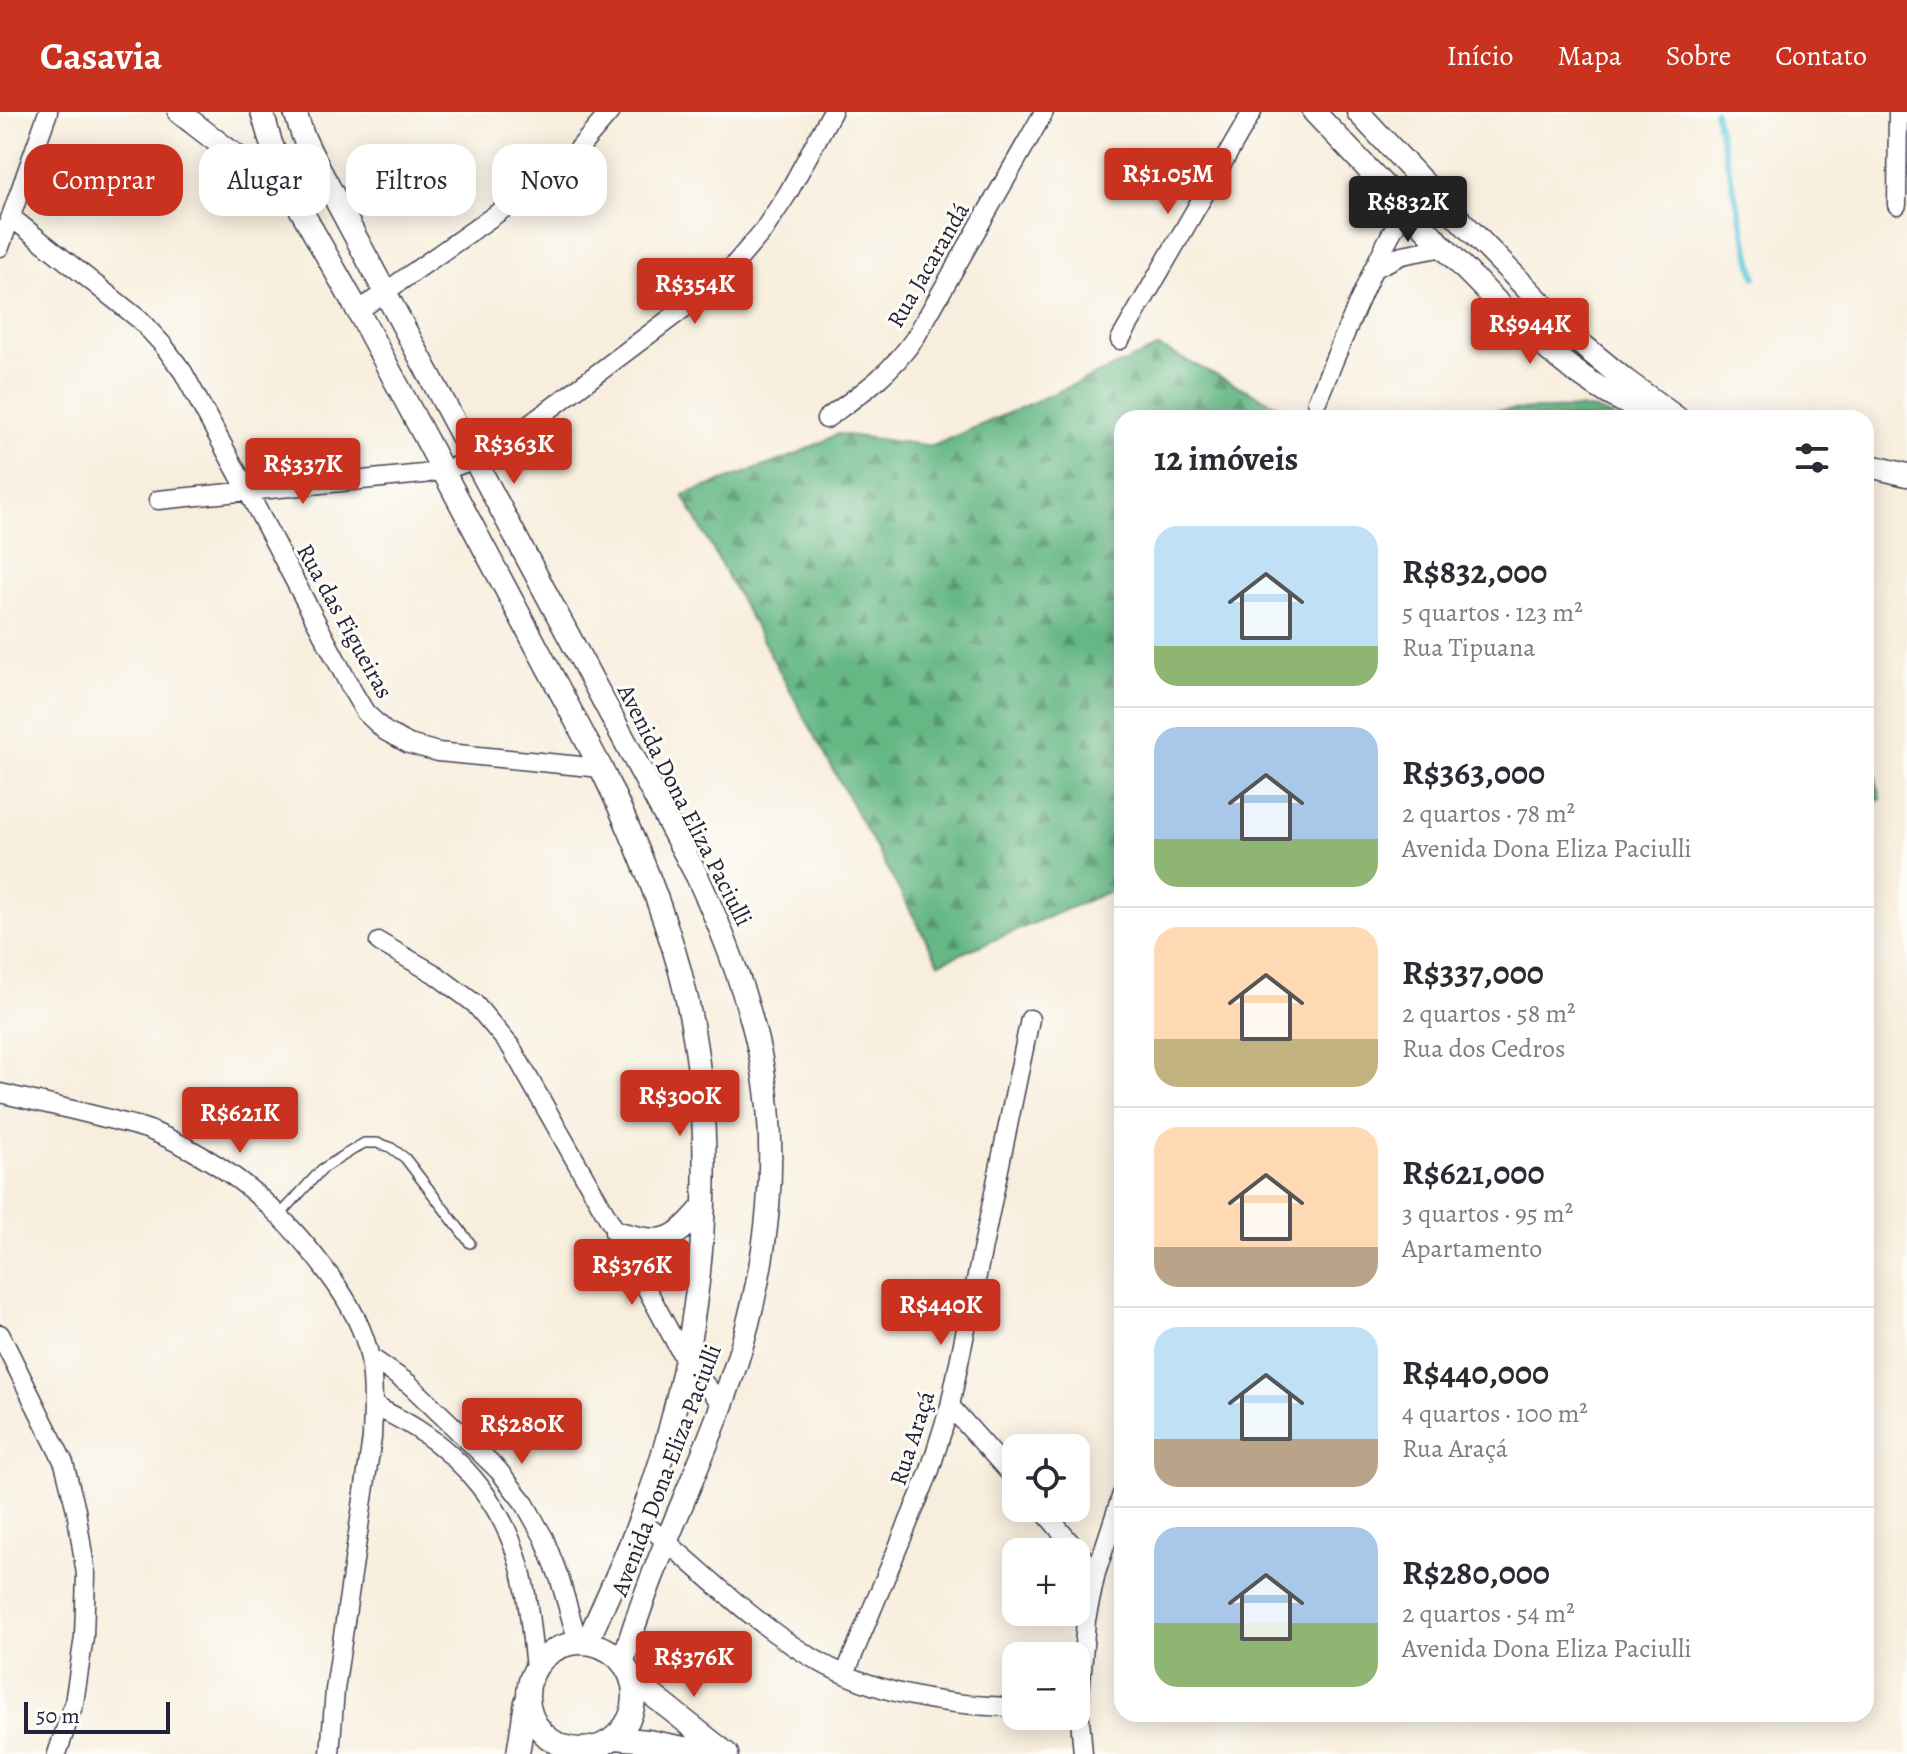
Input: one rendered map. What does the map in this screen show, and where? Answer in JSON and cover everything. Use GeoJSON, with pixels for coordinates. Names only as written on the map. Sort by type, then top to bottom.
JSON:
{"type":"FeatureCollection","features":[{"type":"Feature","properties":{"kind":"street"},"geometry":{"type":"LineString","coordinates":[[0,247],[48,112]]}},
{"type":"Feature","properties":{"kind":"street"},"geometry":{"type":"LineString","coordinates":[[179,112],[221,144]]}},
{"type":"Feature","properties":{"kind":"street","name":"Avenida Dona Eliza Paciulli"},"geometry":{"type":"LineString","coordinates":[[262,112],[271,144]]}},
{"type":"Feature","properties":{"kind":"street","name":"Avenida Dona Eliza Paciulli"},"geometry":{"type":"LineString","coordinates":[[295,112],[315,161],[697,876],[721,929],[754,1028],[763,1072],[770,1157],[769,1197],[759,1274],[741,1347],[644,1599],[628,1671]]}},
{"type":"Feature","properties":{"kind":"street"},"geometry":{"type":"LineString","coordinates":[[358,311],[539,184],[575,153],[610,112]]}},
{"type":"Feature","properties":{"kind":"street"},"geometry":{"type":"LineString","coordinates":[[158,500],[442,471],[475,461],[497,449],[696,299],[733,266],[763,231],[788,193],[832,112]]}},
{"type":"Feature","properties":{"kind":"street","name":"Rua Jacarandá"},"geometry":{"type":"LineString","coordinates":[[826,419],[874,384],[901,358],[1044,112]]}},
{"type":"Feature","properties":{"kind":"street"},"geometry":{"type":"LineString","coordinates":[[1120,340],[1252,112]]}},
{"type":"Feature","properties":{"kind":"street"},"geometry":{"type":"LineString","coordinates":[[1314,112],[1531,337],[1589,383],[1642,410]]}},
{"type":"Feature","properties":{"kind":"street"},"geometry":{"type":"LineString","coordinates":[[1358,112],[1580,343],[1666,410]]}},
{"type":"Feature","properties":{"kind":"street"},"geometry":{"type":"LineString","coordinates":[[1897,205],[1898,112]]}},
{"type":"Feature","properties":{"kind":"street"},"geometry":{"type":"LineString","coordinates":[[1317,401],[1373,269],[1404,208],[1422,181]]}},
{"type":"Feature","properties":{"kind":"street","name":"Avenida Dona Eliza Paciulli"},"geometry":{"type":"LineString","coordinates":[[304,216],[358,311],[632,832],[663,915],[680,974],[692,1034],[701,1096],[703,1207],[694,1313],[686,1362],[667,1441],[640,1520],[583,1642]]}},
{"type":"Feature","properties":{"kind":"street","name":"Rua das Figueiras"},"geometry":{"type":"LineString","coordinates":[[11,217],[140,320],[183,372],[352,690],[365,712],[385,731],[409,744],[438,752],[601,768]]}},
{"type":"Feature","properties":{"kind":"street"},"geometry":{"type":"LineString","coordinates":[[1373,269],[1402,255],[1444,247]]}},
{"type":"Feature","properties":{"kind":"street"},"geometry":{"type":"LineString","coordinates":[[1874,467],[1907,475]]}},
{"type":"Feature","properties":{"kind":"street"},"geometry":{"type":"LineString","coordinates":[[379,942],[435,974],[474,1003],[511,1047],[686,1362],[721,1403]]}},
{"type":"Feature","properties":{"kind":"street","name":"Rua Araçá"},"geometry":{"type":"LineString","coordinates":[[845,1674],[929,1473],[950,1406],[1030,1019]]}},
{"type":"Feature","properties":{"kind":"street"},"geometry":{"type":"LineString","coordinates":[[0,1093],[151,1130],[190,1149],[240,1180],[307,1244],[357,1319],[370,1357],[372,1438],[335,1690],[330,1754]]}},
{"type":"Feature","properties":{"kind":"street"},"geometry":{"type":"LineString","coordinates":[[616,1232],[655,1241],[668,1239],[679,1234],[703,1207]]}},
{"type":"Feature","properties":{"kind":"street"},"geometry":{"type":"LineString","coordinates":[[0,1334],[64,1463],[76,1510],[86,1574],[84,1637],[74,1703],[57,1754]]}},
{"type":"Feature","properties":{"kind":"street"},"geometry":{"type":"LineString","coordinates":[[370,1357],[409,1384],[499,1471],[525,1504],[544,1538],[583,1642]]}},
{"type":"Feature","properties":{"kind":"street"},"geometry":{"type":"LineString","coordinates":[[373,1405],[418,1430],[450,1455],[481,1487],[502,1520],[519,1563],[528,1609],[530,1714],[544,1736],[567,1748],[590,1752],[615,1738],[629,1722],[635,1702],[628,1671]]}},
{"type":"Feature","properties":{"kind":"street"},"geometry":{"type":"LineString","coordinates":[[950,1406],[1002,1464]]}},
{"type":"Feature","properties":{"kind":"street"},"geometry":{"type":"LineString","coordinates":[[1084,1642],[1096,1573],[1114,1518]]}},
{"type":"Feature","properties":{"kind":"street"},"geometry":{"type":"LineString","coordinates":[[640,1520],[773,1632],[808,1656],[892,1691],[939,1701],[1002,1706]]}},
{"type":"Feature","properties":{"kind":"street"},"geometry":{"type":"LineString","coordinates":[[1053,1522],[1096,1573]]}},
{"type":"Feature","properties":{"kind":"street"},"geometry":{"type":"LineString","coordinates":[[518,1754],[531,1679],[546,1655],[561,1646],[583,1642],[607,1649],[628,1671],[727,1754]]}},
{"type":"Feature","properties":{"kind":"street"},"geometry":{"type":"LineString","coordinates":[[1080,1730],[1083,1754]]}},
{"type":"Feature","properties":{"kind":"street"},"geometry":{"type":"LineString","coordinates":[[615,1738],[715,1754]]}},
{"type":"Feature","properties":{"kind":"lane"},"geometry":{"type":"LineString","coordinates":[[280,1215],[322,1169],[364,1143],[377,1143],[390,1147],[405,1158],[470,1243]]}},
{"type":"Feature","properties":{"kind":"green space"},"geometry":{"type":"Polygon","coordinates":[[[1159,347],[1287,410],[1114,410],[1114,889],[939,963],[683,495],[790,457],[838,434],[933,446],[1159,347]]]}},
{"type":"Feature","properties":{"kind":"green space"},"geometry":{"type":"Polygon","coordinates":[[[1591,408],[1596,410],[1507,410],[1591,408]]]}},
{"type":"Feature","properties":{"kind":"green space"},"geometry":{"type":"Polygon","coordinates":[[[1874,772],[1881,799],[1874,803],[1874,772]]]}},
{"type":"Feature","properties":{"kind":"waterway"},"geometry":{"type":"LineString","coordinates":[[1715,112],[1755,277]]}}]}
